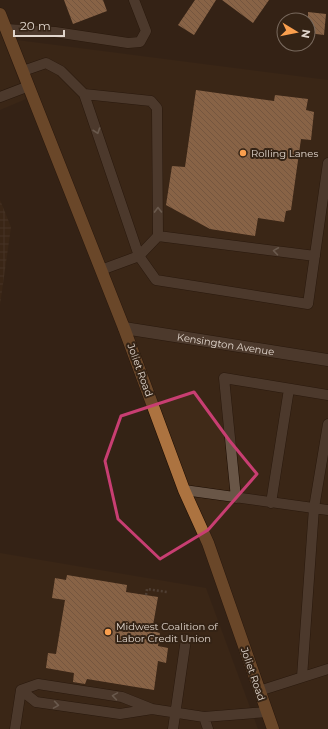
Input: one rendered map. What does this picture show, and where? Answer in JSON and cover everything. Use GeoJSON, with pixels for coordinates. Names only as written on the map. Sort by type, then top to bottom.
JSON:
{"type":"FeatureCollection","features":[{"type":"Feature","properties":{"kind":"main road","name":"Joliet Road"},"geometry":{"type":"LineString","coordinates":[[0,14],[124,328],[184,490],[208,543],[259,691],[274,729]]}},
{"type":"Feature","properties":{"kind":"street","name":"Kensington Avenue"},"geometry":{"type":"LineString","coordinates":[[124,328],[328,360]]}},
{"type":"Feature","properties":{"kind":"lane"},"geometry":{"type":"LineString","coordinates":[[6,29],[55,32],[128,43],[140,42],[146,30],[134,0]]}},
{"type":"Feature","properties":{"kind":"lane"},"geometry":{"type":"LineString","coordinates":[[23,71],[46,63],[61,71],[84,94],[139,256],[156,280],[308,304],[328,163]]}},
{"type":"Feature","properties":{"kind":"lane"},"geometry":{"type":"LineString","coordinates":[[0,97],[29,86]]}},
{"type":"Feature","properties":{"kind":"lane"},"geometry":{"type":"LineString","coordinates":[[84,94],[151,101],[157,108],[158,236],[139,256],[101,270]]}},
{"type":"Feature","properties":{"kind":"lane"},"geometry":{"type":"LineString","coordinates":[[158,236],[315,256]]}},
{"type":"Feature","properties":{"kind":"lane"},"geometry":{"type":"LineString","coordinates":[[236,498],[224,378],[328,395]]}},
{"type":"Feature","properties":{"kind":"lane"},"geometry":{"type":"LineString","coordinates":[[271,503],[289,389]]}},
{"type":"Feature","properties":{"kind":"lane"},"geometry":{"type":"LineString","coordinates":[[302,678],[314,508],[328,424]]}},
{"type":"Feature","properties":{"kind":"lane"},"geometry":{"type":"LineString","coordinates":[[184,490],[328,510]]}},
{"type":"Feature","properties":{"kind":"lane"},"geometry":{"type":"LineString","coordinates":[[173,729],[186,639]]}},
{"type":"Feature","properties":{"kind":"lane"},"geometry":{"type":"LineString","coordinates":[[259,691],[328,669]]}},
{"type":"Feature","properties":{"kind":"lane"},"geometry":{"type":"LineString","coordinates":[[21,690],[38,684],[122,697],[152,709],[204,717],[267,712]]}},
{"type":"Feature","properties":{"kind":"lane"},"geometry":{"type":"LineString","coordinates":[[21,690],[36,702],[96,711],[120,714],[152,709]]}},
{"type":"Feature","properties":{"kind":"lane"},"geometry":{"type":"LineString","coordinates":[[15,729],[21,690]]}},
{"type":"Feature","properties":{"kind":"lane"},"geometry":{"type":"LineString","coordinates":[[204,717],[208,729]]}},
{"type":"Feature","properties":{"kind":"path"},"geometry":{"type":"LineString","coordinates":[[146,595],[147,589],[167,592]]}},
{"type":"Feature","properties":{"kind":"highlighted area"},"geometry":{"type":"Polygon","coordinates":[[[194,392],[229,440],[257,474],[208,530],[160,559],[118,519],[105,461],[121,416],[194,392]]]}},
{"type":"Feature","properties":{"kind":"shaded area"},"geometry":{"type":"Polygon","coordinates":[[[0,31],[26,99],[0,110],[0,31]]]}},
{"type":"Feature","properties":{"kind":"shaded area"},"geometry":{"type":"Polygon","coordinates":[[[17,40],[328,80],[328,729],[277,729],[130,334],[17,40]]]}},
{"type":"Feature","properties":{"kind":"shaded area"},"geometry":{"type":"Polygon","coordinates":[[[0,200],[11,227],[0,305],[0,200]]]}},
{"type":"Feature","properties":{"kind":"shaded area"},"geometry":{"type":"Polygon","coordinates":[[[0,553],[206,588],[258,729],[0,729],[0,553]]]}},
{"type":"Feature","properties":{"kind":"building"},"geometry":{"type":"Polygon","coordinates":[[[64,0],[103,0],[107,11],[73,24],[64,0]]]}},
{"type":"Feature","properties":{"kind":"building"},"geometry":{"type":"Polygon","coordinates":[[[195,0],[216,0],[194,35],[178,25],[195,0]]]}},
{"type":"Feature","properties":{"kind":"building"},"geometry":{"type":"Polygon","coordinates":[[[222,0],[269,0],[253,23],[222,0]]]}},
{"type":"Feature","properties":{"kind":"building"},"geometry":{"type":"Polygon","coordinates":[[[316,13],[326,14],[324,35],[316,34],[316,13]]]}},
{"type":"Feature","properties":{"kind":"building","name":"Rolling Lanes"},"geometry":{"type":"Polygon","coordinates":[[[196,90],[274,101],[275,95],[308,99],[306,110],[314,112],[311,140],[301,139],[291,210],[286,211],[284,222],[258,218],[255,236],[210,229],[166,205],[172,166],[185,167],[196,90]]]}},
{"type":"Feature","properties":{"kind":"building","name":"Midwest Coalition of Labor Credit Union"},"geometry":{"type":"Polygon","coordinates":[[[67,575],[127,585],[126,592],[158,597],[152,631],[160,633],[158,646],[168,648],[166,663],[158,661],[154,690],[87,679],[85,684],[73,682],[74,673],[46,668],[48,653],[56,654],[65,600],[52,598],[55,578],[66,580],[67,575]]]}},
{"type":"Feature","properties":{"kind":"place","name":"Rolling Lanes"},"geometry":{"type":"Point","coordinates":[243,153]}},
{"type":"Feature","properties":{"kind":"place","name":"Midwest Coalition of Labor Credit Union"},"geometry":{"type":"Point","coordinates":[108,632]}}]}
